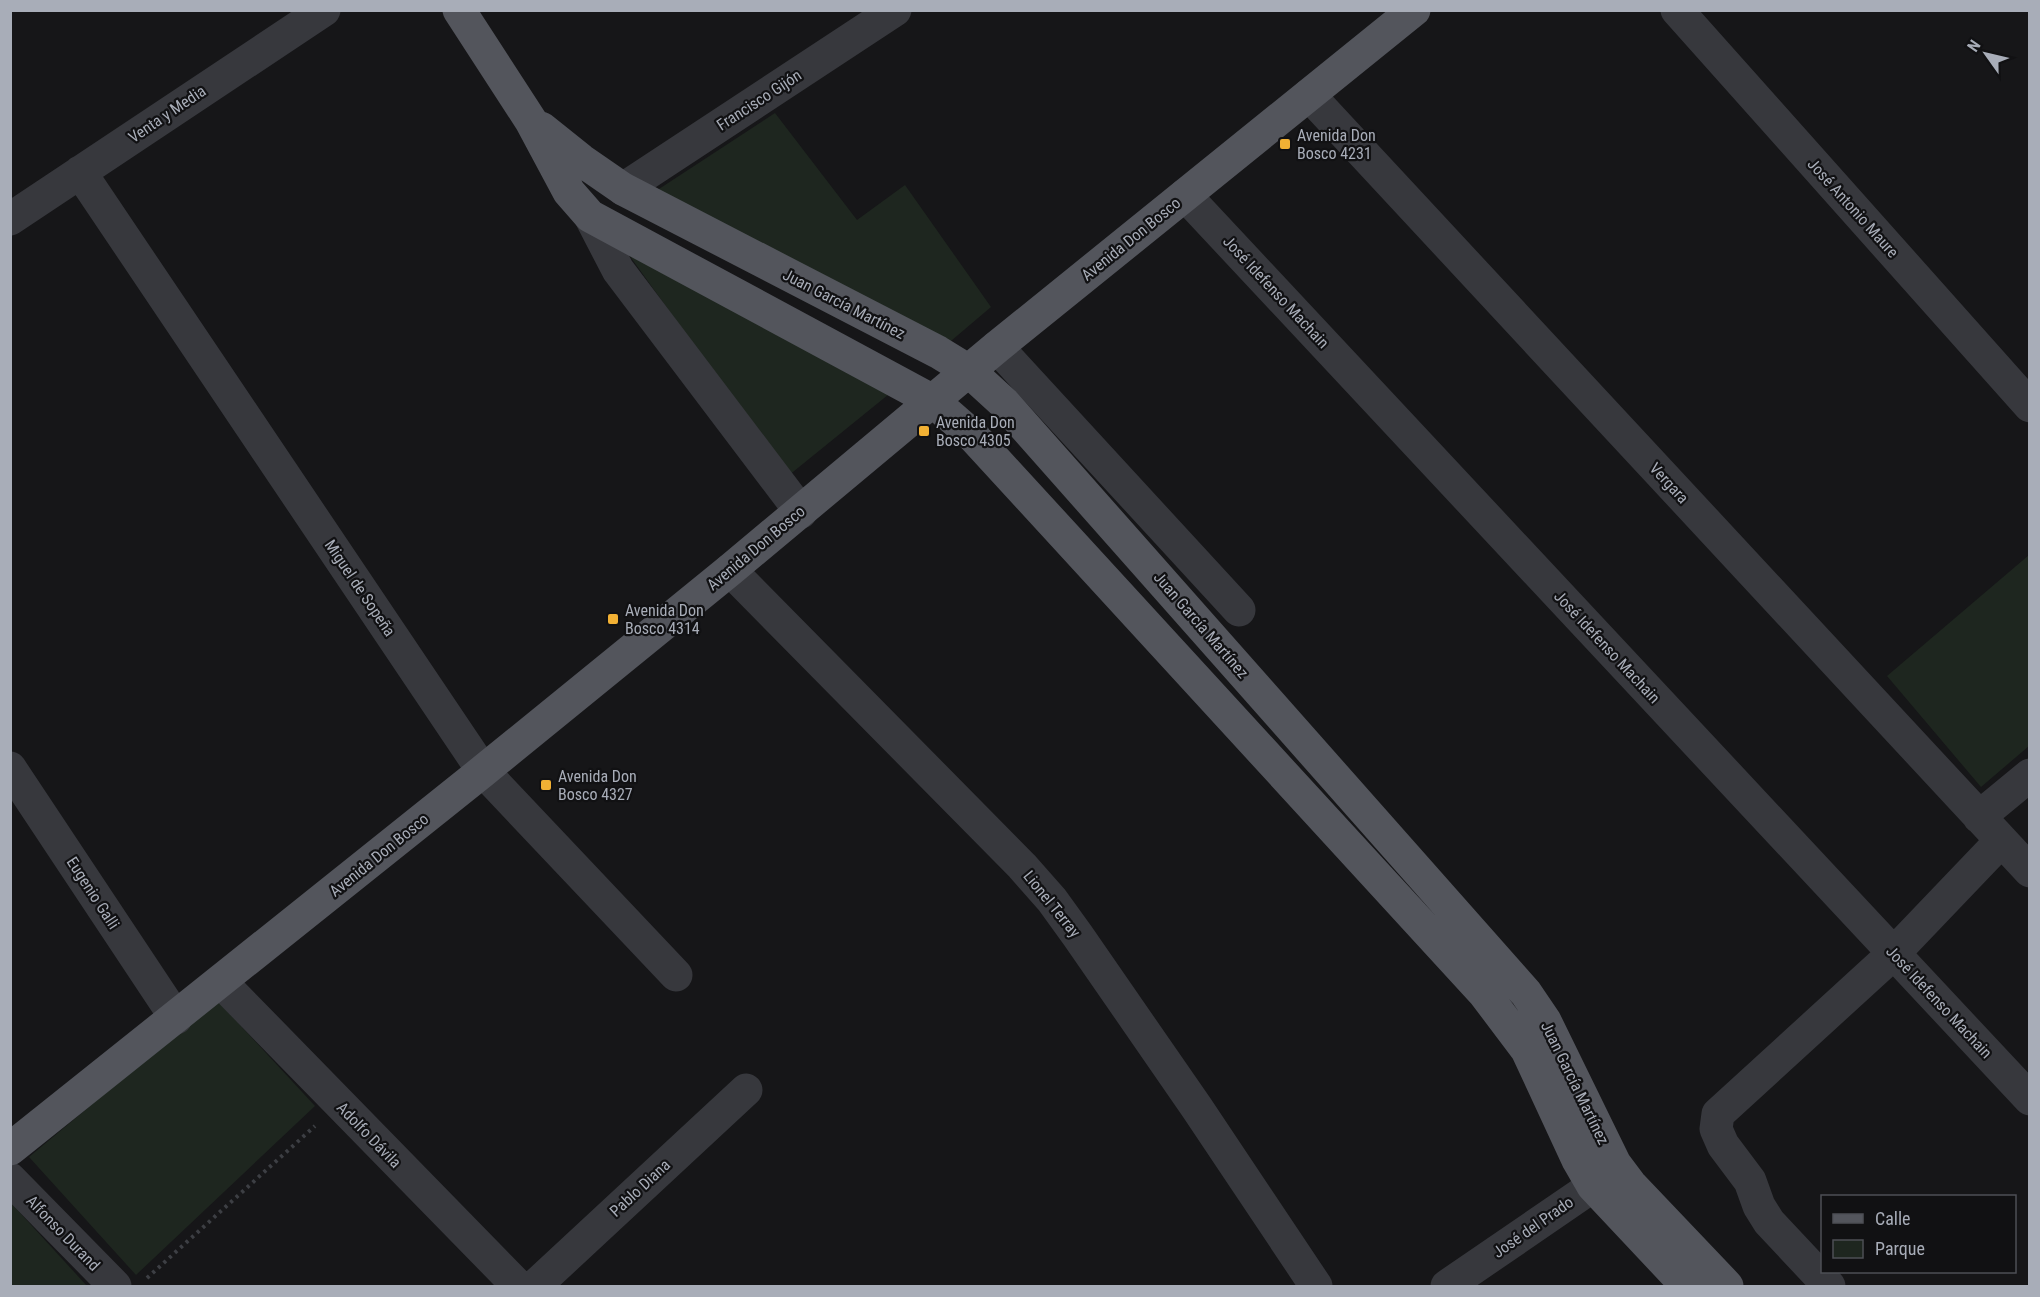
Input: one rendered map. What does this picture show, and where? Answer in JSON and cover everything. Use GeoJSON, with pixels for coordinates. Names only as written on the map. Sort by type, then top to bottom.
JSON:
{"type":"FeatureCollection","features":[{"type":"Feature","properties":{"kind":"main road","name":"Juan García Martínez"},"geometry":{"type":"LineString","coordinates":[[459,10],[531,120],[569,192],[590,216],[933,401],[973,436],[1484,993],[1527,1050],[1578,1160],[1604,1175],[1630,1184],[1726,1287]]}},
{"type":"Feature","properties":{"kind":"main road","name":"Avenida Don Bosco"},"geometry":{"type":"LineString","coordinates":[[10,1149],[221,982],[730,570],[997,347],[1309,95],[1400,15]]}},
{"type":"Feature","properties":{"kind":"main road","name":"Juan García Martínez"},"geometry":{"type":"LineString","coordinates":[[531,120],[581,160],[623,189],[938,352],[969,371],[1004,403],[1526,993],[1545,1021],[1604,1175],[1687,1287]]}},
{"type":"Feature","properties":{"kind":"street","name":"Venta y Media"},"geometry":{"type":"LineString","coordinates":[[10,219],[324,10]]}},
{"type":"Feature","properties":{"kind":"street","name":"Francisco Gijón"},"geometry":{"type":"LineString","coordinates":[[623,189],[895,10]]}},
{"type":"Feature","properties":{"kind":"street","name":"José Antonio Maure"},"geometry":{"type":"LineString","coordinates":[[1677,10],[2030,406]]}},
{"type":"Feature","properties":{"kind":"street","name":"Vergara"},"geometry":{"type":"LineString","coordinates":[[1309,95],[2030,871]]}},
{"type":"Feature","properties":{"kind":"street","name":"Miguel de Sopeña"},"geometry":{"type":"LineString","coordinates":[[80,172],[483,771],[676,975]]}},
{"type":"Feature","properties":{"kind":"street","name":"José Idefenso Machain"},"geometry":{"type":"LineString","coordinates":[[1185,195],[2030,1099]]}},
{"type":"Feature","properties":{"kind":"street"},"geometry":{"type":"LineString","coordinates":[[590,216],[618,270],[801,512]]}},
{"type":"Feature","properties":{"kind":"street"},"geometry":{"type":"LineString","coordinates":[[997,347],[1239,610]]}},
{"type":"Feature","properties":{"kind":"street","name":"Lionel Terray"},"geometry":{"type":"LineString","coordinates":[[730,570],[1022,866],[1052,900],[1197,1108],[1316,1287]]}},
{"type":"Feature","properties":{"kind":"street","name":"Eugenio Galli"},"geometry":{"type":"LineString","coordinates":[[10,768],[176,1018]]}},
{"type":"Feature","properties":{"kind":"street"},"geometry":{"type":"LineString","coordinates":[[1979,817],[2030,775]]}},
{"type":"Feature","properties":{"kind":"street"},"geometry":{"type":"LineString","coordinates":[[1829,1287],[1769,1222],[1759,1206],[1750,1182],[1723,1145],[1716,1129],[1718,1113],[1893,954],[2001,841]]}},
{"type":"Feature","properties":{"kind":"street","name":"Adolfo Dávila"},"geometry":{"type":"LineString","coordinates":[[221,982],[518,1287]]}},
{"type":"Feature","properties":{"kind":"street","name":"Pablo Diana"},"geometry":{"type":"LineString","coordinates":[[535,1287],[746,1090]]}},
{"type":"Feature","properties":{"kind":"street","name":"José del Prado"},"geometry":{"type":"LineString","coordinates":[[1447,1287],[1604,1175]]}},
{"type":"Feature","properties":{"kind":"street","name":"Alfonso Durand"},"geometry":{"type":"LineString","coordinates":[[10,1179],[114,1287]]}},
{"type":"Feature","properties":{"kind":"path"},"geometry":{"type":"LineString","coordinates":[[146,1279],[339,1105]]}},
{"type":"Feature","properties":{"kind":"green space"},"geometry":{"type":"Polygon","coordinates":[[[775,113],[857,220],[905,185],[991,307],[938,352],[636,204],[775,113]]]}},
{"type":"Feature","properties":{"kind":"green space"},"geometry":{"type":"Polygon","coordinates":[[[619,241],[899,386],[788,476],[619,241]]]}},
{"type":"Feature","properties":{"kind":"green space"},"geometry":{"type":"Polygon","coordinates":[[[2029,555],[2029,746],[1981,787],[1887,676],[2029,555]]]}},
{"type":"Feature","properties":{"kind":"green space"},"geometry":{"type":"Polygon","coordinates":[[[217,1000],[315,1106],[136,1275],[29,1157],[217,1000]]]}},
{"type":"Feature","properties":{"kind":"green space"},"geometry":{"type":"Polygon","coordinates":[[[11,1203],[87,1286],[11,1286],[11,1203]]]}},
{"type":"Feature","properties":{"kind":"place","name":"Avenida Don Bosco 4231"},"geometry":{"type":"Point","coordinates":[1285,144]}},
{"type":"Feature","properties":{"kind":"place","name":"Avenida Don Bosco 4305"},"geometry":{"type":"Point","coordinates":[924,431]}},
{"type":"Feature","properties":{"kind":"place","name":"Avenida Don Bosco 4314"},"geometry":{"type":"Point","coordinates":[613,619]}},
{"type":"Feature","properties":{"kind":"place","name":"Avenida Don Bosco 4327"},"geometry":{"type":"Point","coordinates":[546,785]}}]}
